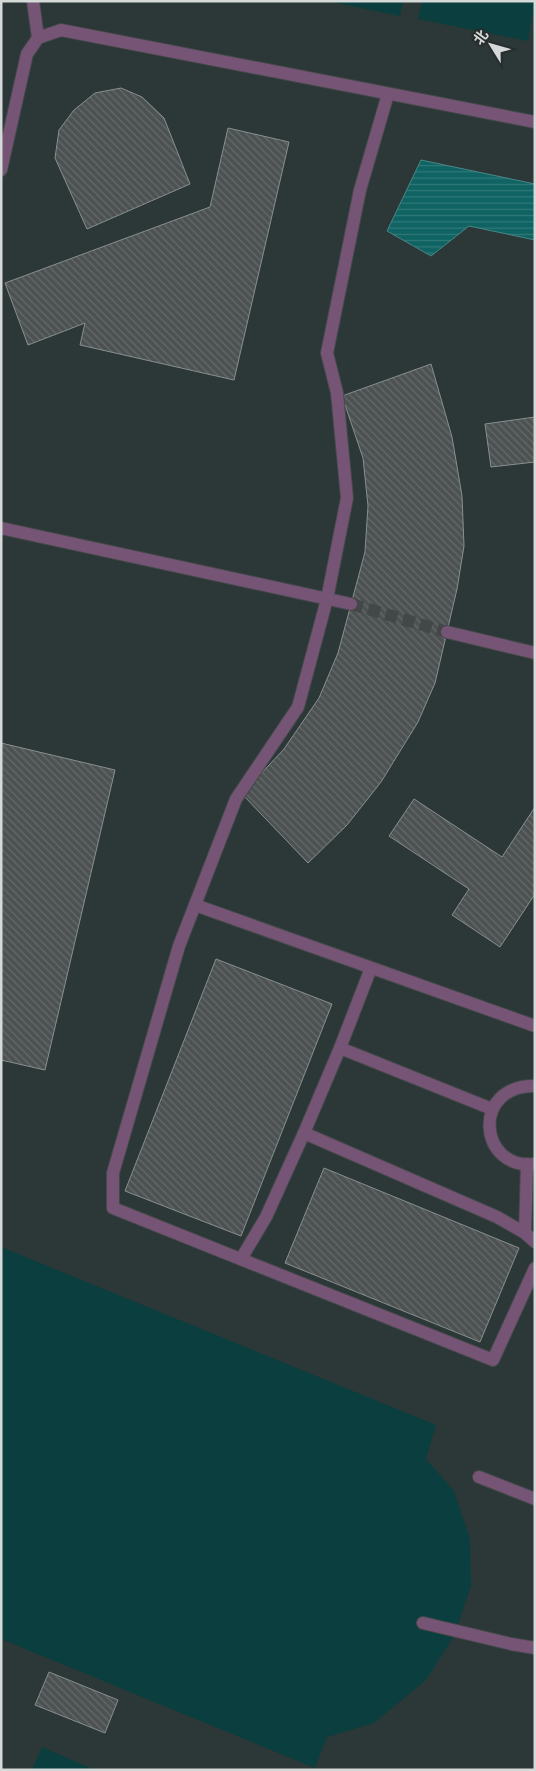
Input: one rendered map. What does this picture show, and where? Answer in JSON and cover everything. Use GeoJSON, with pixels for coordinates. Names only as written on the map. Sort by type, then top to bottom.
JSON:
{"type":"FeatureCollection","features":[{"type":"Feature","properties":{"kind":"lane"},"geometry":{"type":"LineString","coordinates":[[33,1],[38,38]]}},
{"type":"Feature","properties":{"kind":"lane"},"geometry":{"type":"LineString","coordinates":[[1,170],[27,54],[38,38],[61,30],[535,122]]}},
{"type":"Feature","properties":{"kind":"lane"},"geometry":{"type":"LineString","coordinates":[[388,94],[360,190],[327,353],[337,393],[347,498],[327,599],[298,707],[236,799],[179,946],[114,1173],[113,1208],[493,1360],[535,1268]]}},
{"type":"Feature","properties":{"kind":"lane"},"geometry":{"type":"LineString","coordinates":[[1,528],[351,604]]}},
{"type":"Feature","properties":{"kind":"lane"},"geometry":{"type":"LineString","coordinates":[[447,632],[535,654]]}},
{"type":"Feature","properties":{"kind":"lane"},"geometry":{"type":"LineString","coordinates":[[195,905],[535,1026]]}},
{"type":"Feature","properties":{"kind":"lane"},"geometry":{"type":"LineString","coordinates":[[241,1259],[266,1217],[304,1134],[371,968]]}},
{"type":"Feature","properties":{"kind":"lane"},"geometry":{"type":"LineString","coordinates":[[340,1048],[492,1109]]}},
{"type":"Feature","properties":{"kind":"lane"},"geometry":{"type":"LineString","coordinates":[[530,1237],[531,1164],[514,1162],[503,1156],[495,1146],[490,1134],[489,1121],[492,1109],[499,1098],[510,1090],[523,1086],[535,1086]]}},
{"type":"Feature","properties":{"kind":"lane"},"geometry":{"type":"LineString","coordinates":[[304,1134],[498,1217],[530,1237]]}},
{"type":"Feature","properties":{"kind":"lane"},"geometry":{"type":"LineString","coordinates":[[479,1477],[535,1499]]}},
{"type":"Feature","properties":{"kind":"lane"},"geometry":{"type":"LineString","coordinates":[[423,1623],[535,1648]]}},
{"type":"Feature","properties":{"kind":"shaded area"},"geometry":{"type":"Polygon","coordinates":[[[1,1],[535,1],[535,1770],[1,1770],[1,1]]]}},
{"type":"Feature","properties":{"kind":"shaded area"},"geometry":{"type":"Polygon","coordinates":[[[327,1],[403,1],[400,16],[327,1]]]}},
{"type":"Feature","properties":{"kind":"shaded area"},"geometry":{"type":"Polygon","coordinates":[[[422,1],[535,1],[528,41],[418,19],[422,1]]]}},
{"type":"Feature","properties":{"kind":"shaded area"},"geometry":{"type":"Polygon","coordinates":[[[421,160],[535,184],[535,240],[469,226],[431,256],[387,231],[421,160]]]}},
{"type":"Feature","properties":{"kind":"shaded area"},"geometry":{"type":"Polygon","coordinates":[[[1,1247],[436,1425],[426,1459],[454,1491],[470,1539],[471,1586],[454,1636],[426,1680],[374,1723],[327,1737],[315,1768],[1,1639],[1,1247]]]}},
{"type":"Feature","properties":{"kind":"shaded area"},"geometry":{"type":"Polygon","coordinates":[[[42,1747],[95,1770],[32,1770],[42,1747]]]}},
{"type":"Feature","properties":{"kind":"building"},"geometry":{"type":"Polygon","coordinates":[[[121,88],[142,97],[164,118],[190,184],[87,229],[55,158],[59,130],[74,110],[95,93],[121,88]]]}},
{"type":"Feature","properties":{"kind":"building"},"geometry":{"type":"Polygon","coordinates":[[[228,128],[289,142],[234,380],[80,345],[85,323],[28,345],[5,283],[210,207],[228,128]]]}},
{"type":"Feature","properties":{"kind":"building"},"geometry":{"type":"Polygon","coordinates":[[[431,364],[452,437],[462,496],[464,546],[457,589],[435,683],[418,722],[381,782],[347,825],[308,863],[242,794],[284,749],[319,698],[338,653],[365,552],[368,506],[363,458],[342,396],[431,364]]]}},
{"type":"Feature","properties":{"kind":"building"},"geometry":{"type":"Polygon","coordinates":[[[535,417],[535,462],[491,467],[485,424],[535,417]]]}},
{"type":"Feature","properties":{"kind":"building"},"geometry":{"type":"Polygon","coordinates":[[[1,743],[115,770],[45,1070],[1,1060],[1,743]]]}},
{"type":"Feature","properties":{"kind":"building"},"geometry":{"type":"Polygon","coordinates":[[[414,799],[502,857],[535,807],[535,894],[500,947],[452,915],[469,889],[389,836],[414,799]]]}},
{"type":"Feature","properties":{"kind":"building"},"geometry":{"type":"Polygon","coordinates":[[[216,959],[332,1004],[241,1236],[125,1191],[216,959]]]}},
{"type":"Feature","properties":{"kind":"building"},"geometry":{"type":"Polygon","coordinates":[[[324,1168],[519,1248],[480,1342],[285,1263],[324,1168]]]}},
{"type":"Feature","properties":{"kind":"building"},"geometry":{"type":"Polygon","coordinates":[[[49,1672],[118,1700],[105,1733],[35,1705],[49,1672]]]}},
{"type":"Feature","properties":{"kind":"tunnel"},"geometry":{"type":"LineString","coordinates":[[351,604],[447,632]]}}]}
